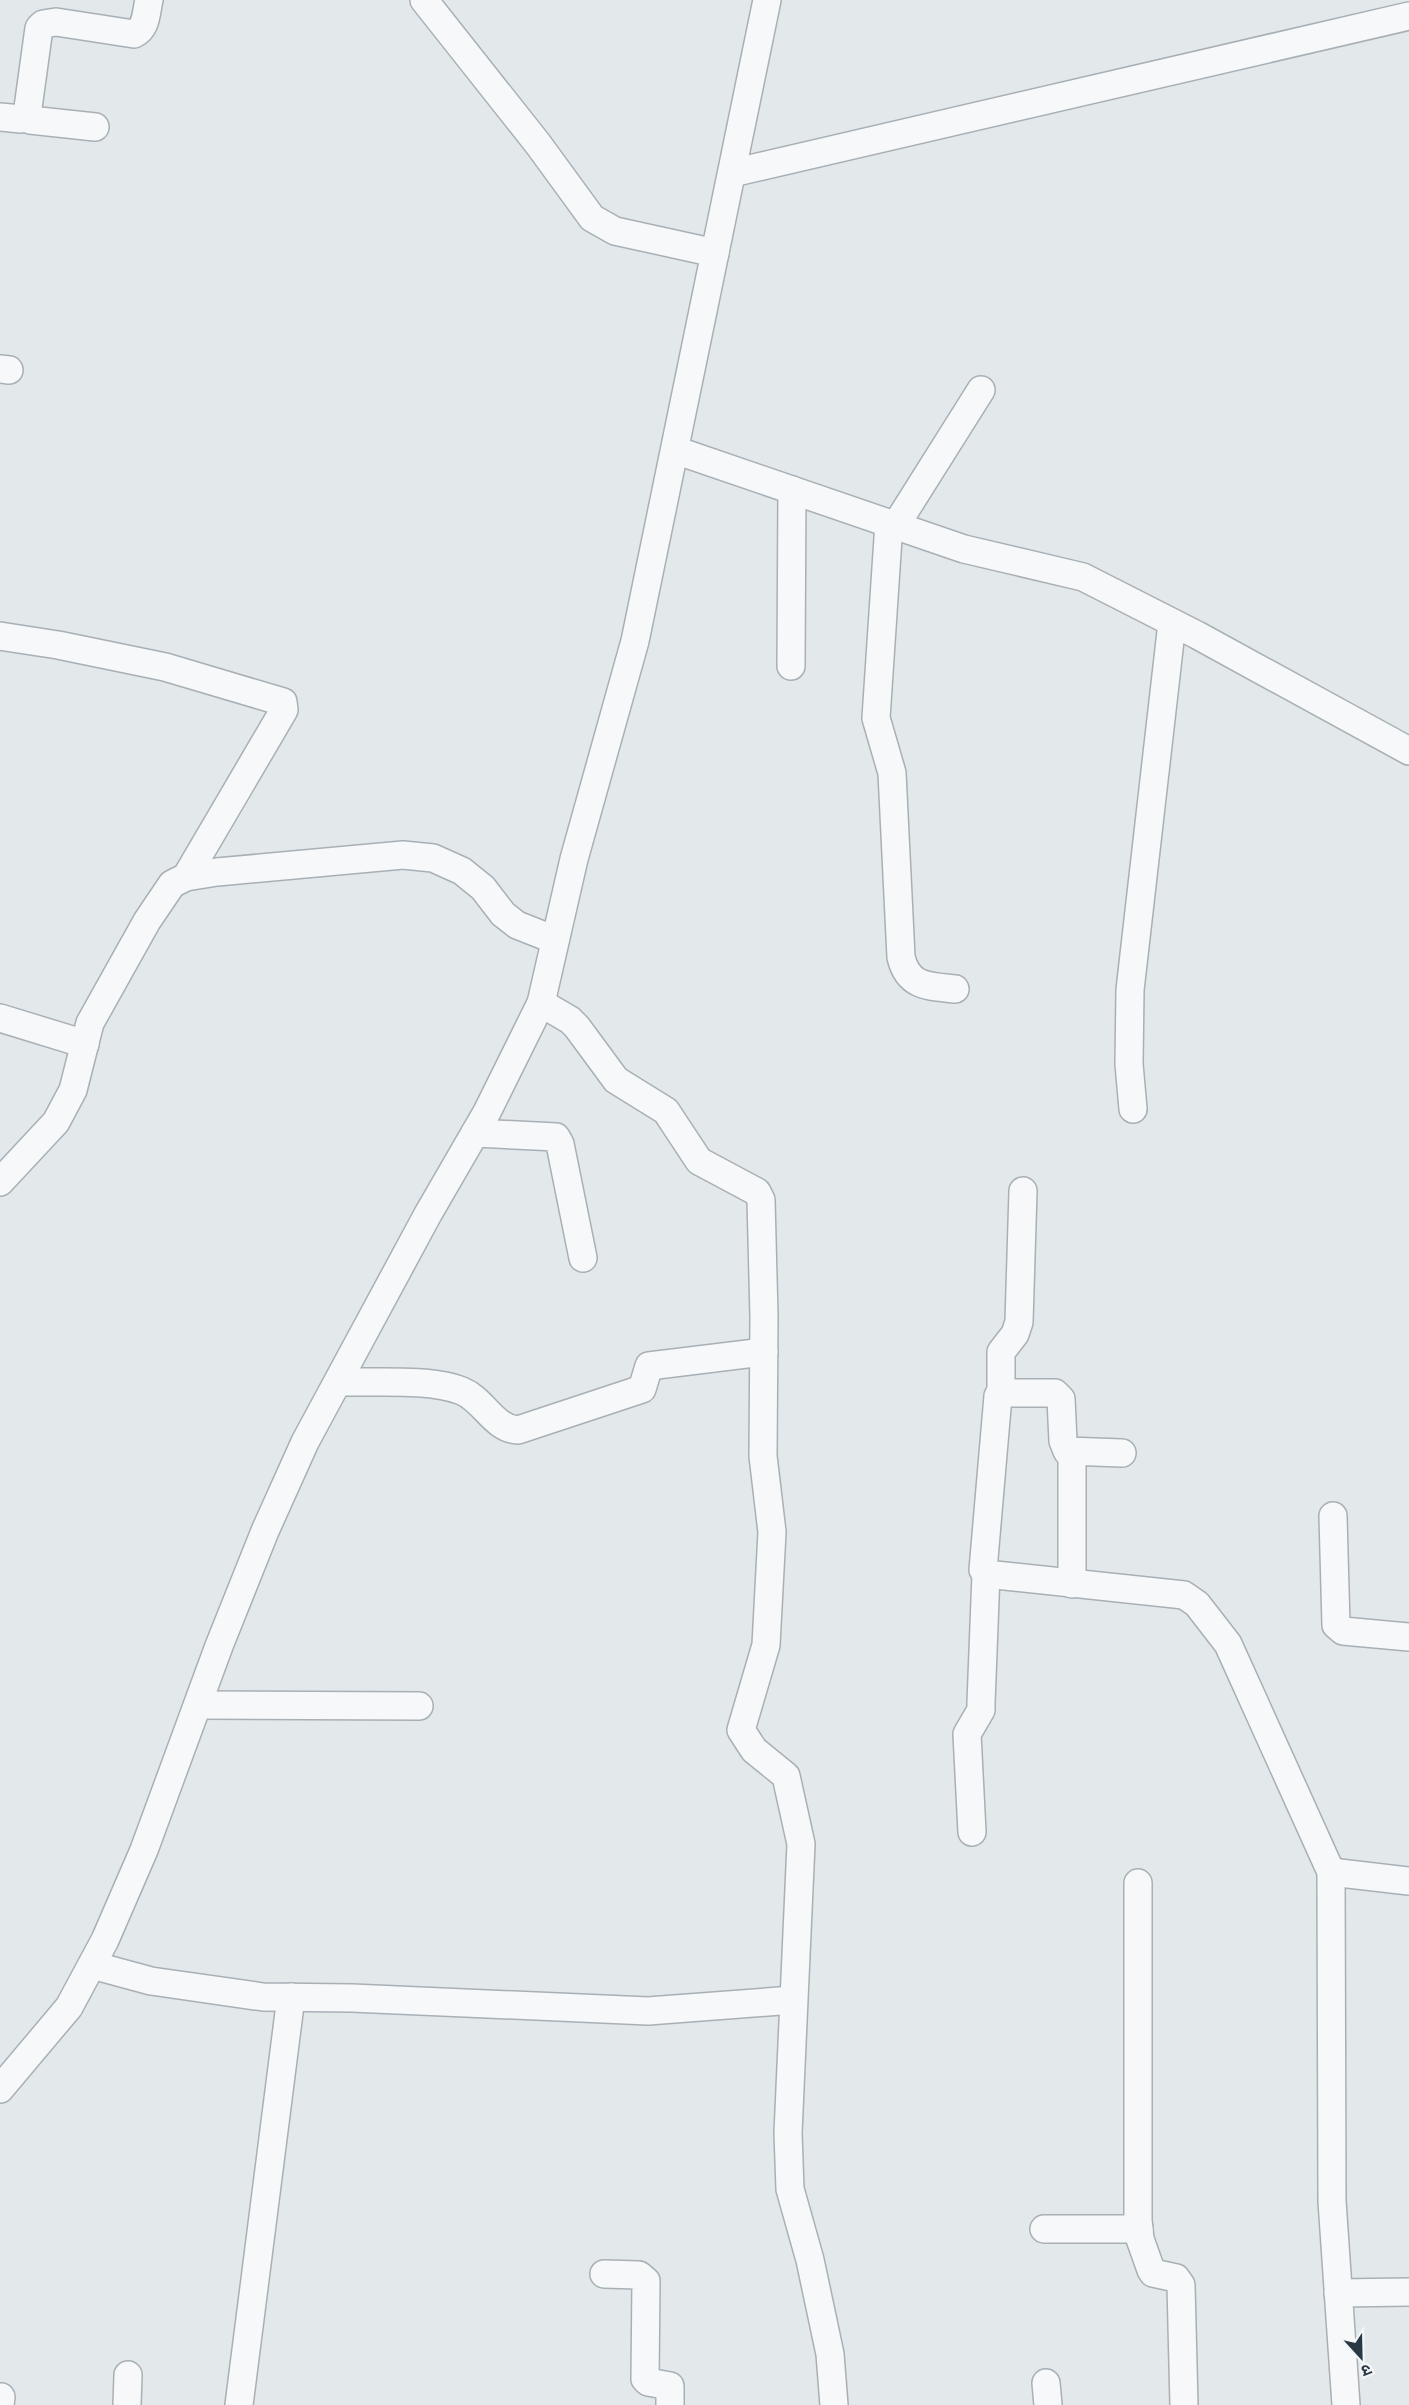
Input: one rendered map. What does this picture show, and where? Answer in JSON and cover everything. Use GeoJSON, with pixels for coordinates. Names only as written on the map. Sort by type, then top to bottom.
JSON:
{"type":"FeatureCollection","features":[{"type":"Feature","properties":{"kind":"street"},"geometry":{"type":"LineString","coordinates":[[95,128],[12,117],[39,28],[43,24],[56,22],[134,34],[143,26],[149,0]]}},
{"type":"Feature","properties":{"kind":"street"},"geometry":{"type":"LineString","coordinates":[[424,0],[538,144],[592,218],[615,231],[715,253]]}},
{"type":"Feature","properties":{"kind":"street"},"geometry":{"type":"LineString","coordinates":[[0,2089],[69,2007],[105,1940],[144,1850],[266,1531],[305,1443],[428,1214],[475,1133],[541,1003],[574,859],[635,641],[767,0]]}},
{"type":"Feature","properties":{"kind":"street"},"geometry":{"type":"LineString","coordinates":[[732,172],[1409,16]]}},
{"type":"Feature","properties":{"kind":"street"},"geometry":{"type":"LineString","coordinates":[[955,989],[927,986],[909,977],[904,969],[901,957],[892,773],[876,718],[892,524],[981,390]]}},
{"type":"Feature","properties":{"kind":"street"},"geometry":{"type":"LineString","coordinates":[[675,450],[964,549],[1083,578],[1172,622],[1408,747]]}},
{"type":"Feature","properties":{"kind":"street"},"geometry":{"type":"LineString","coordinates":[[791,666],[792,490]]}},
{"type":"Feature","properties":{"kind":"street"},"geometry":{"type":"LineString","coordinates":[[1133,1109],[1129,1064],[1130,990],[1172,622]]}},
{"type":"Feature","properties":{"kind":"street"},"geometry":{"type":"LineString","coordinates":[[0,636],[58,645],[165,667],[283,702],[284,710],[186,877]]}},
{"type":"Feature","properties":{"kind":"street"},"geometry":{"type":"LineString","coordinates":[[0,1182],[56,1122],[73,1090],[90,1023],[147,921],[172,884],[186,877],[333,860],[403,855],[433,858],[462,871],[483,888],[503,914],[517,925],[555,940]]}},
{"type":"Feature","properties":{"kind":"street"},"geometry":{"type":"LineString","coordinates":[[541,1003],[570,1020],[577,1027],[616,1080],[666,1111],[699,1161],[760,1196],[764,1352],[763,1456],[772,1532],[766,1645],[741,1730],[754,1750],[786,1776],[801,1844],[788,2133],[790,2188],[810,2260],[830,2354],[834,2405]]}},
{"type":"Feature","properties":{"kind":"street"},"geometry":{"type":"LineString","coordinates":[[0,1018],[85,1044]]}},
{"type":"Feature","properties":{"kind":"street"},"geometry":{"type":"LineString","coordinates":[[475,1133],[556,1137],[560,1144],[583,1258]]}},
{"type":"Feature","properties":{"kind":"street"},"geometry":{"type":"LineString","coordinates":[[972,1832],[968,1734],[981,1710],[986,1574],[982,1566],[998,1396],[1001,1393],[1001,1352],[1015,1334],[1019,1322],[1023,1191]]}},
{"type":"Feature","properties":{"kind":"street"},"geometry":{"type":"LineString","coordinates":[[338,1382],[407,1383],[461,1391],[476,1398],[500,1424],[518,1430],[642,1389],[649,1366],[764,1352]]}},
{"type":"Feature","properties":{"kind":"street"},"geometry":{"type":"LineString","coordinates":[[1001,1393],[1055,1393],[1059,1395],[1064,1447],[1072,1453],[1122,1453]]}},
{"type":"Feature","properties":{"kind":"street"},"geometry":{"type":"LineString","coordinates":[[1072,1453],[1072,1584]]}},
{"type":"Feature","properties":{"kind":"street"},"geometry":{"type":"LineString","coordinates":[[1333,1516],[1336,1625],[1338,1629],[1409,1637]]}},
{"type":"Feature","properties":{"kind":"street"},"geometry":{"type":"LineString","coordinates":[[986,1574],[1184,1595],[1197,1604],[1227,1644],[1331,1872],[1332,2201],[1346,2405]]}},
{"type":"Feature","properties":{"kind":"street"},"geometry":{"type":"LineString","coordinates":[[198,1705],[420,1706]]}},
{"type":"Feature","properties":{"kind":"street"},"geometry":{"type":"LineString","coordinates":[[1331,1872],[1409,1881]]}},
{"type":"Feature","properties":{"kind":"street"},"geometry":{"type":"LineString","coordinates":[[1138,1883],[1139,2229],[1153,2273],[1176,2278],[1181,2285],[1184,2405]]}},
{"type":"Feature","properties":{"kind":"street"},"geometry":{"type":"LineString","coordinates":[[92,1965],[151,1981],[262,1997],[648,2011],[793,2000]]}},
{"type":"Feature","properties":{"kind":"street"},"geometry":{"type":"LineString","coordinates":[[239,2405],[291,1997]]}},
{"type":"Feature","properties":{"kind":"street"},"geometry":{"type":"LineString","coordinates":[[1044,2229],[1139,2229]]}},
{"type":"Feature","properties":{"kind":"street"},"geometry":{"type":"LineString","coordinates":[[604,2274],[639,2275],[646,2281],[645,2379],[648,2382],[670,2386],[670,2405]]}},
{"type":"Feature","properties":{"kind":"street"},"geometry":{"type":"LineString","coordinates":[[1338,2293],[1409,2292]]}},
{"type":"Feature","properties":{"kind":"street"},"geometry":{"type":"LineString","coordinates":[[127,2405],[128,2375]]}},
{"type":"Feature","properties":{"kind":"street"},"geometry":{"type":"LineString","coordinates":[[0,2405],[1,2397]]}}]}
